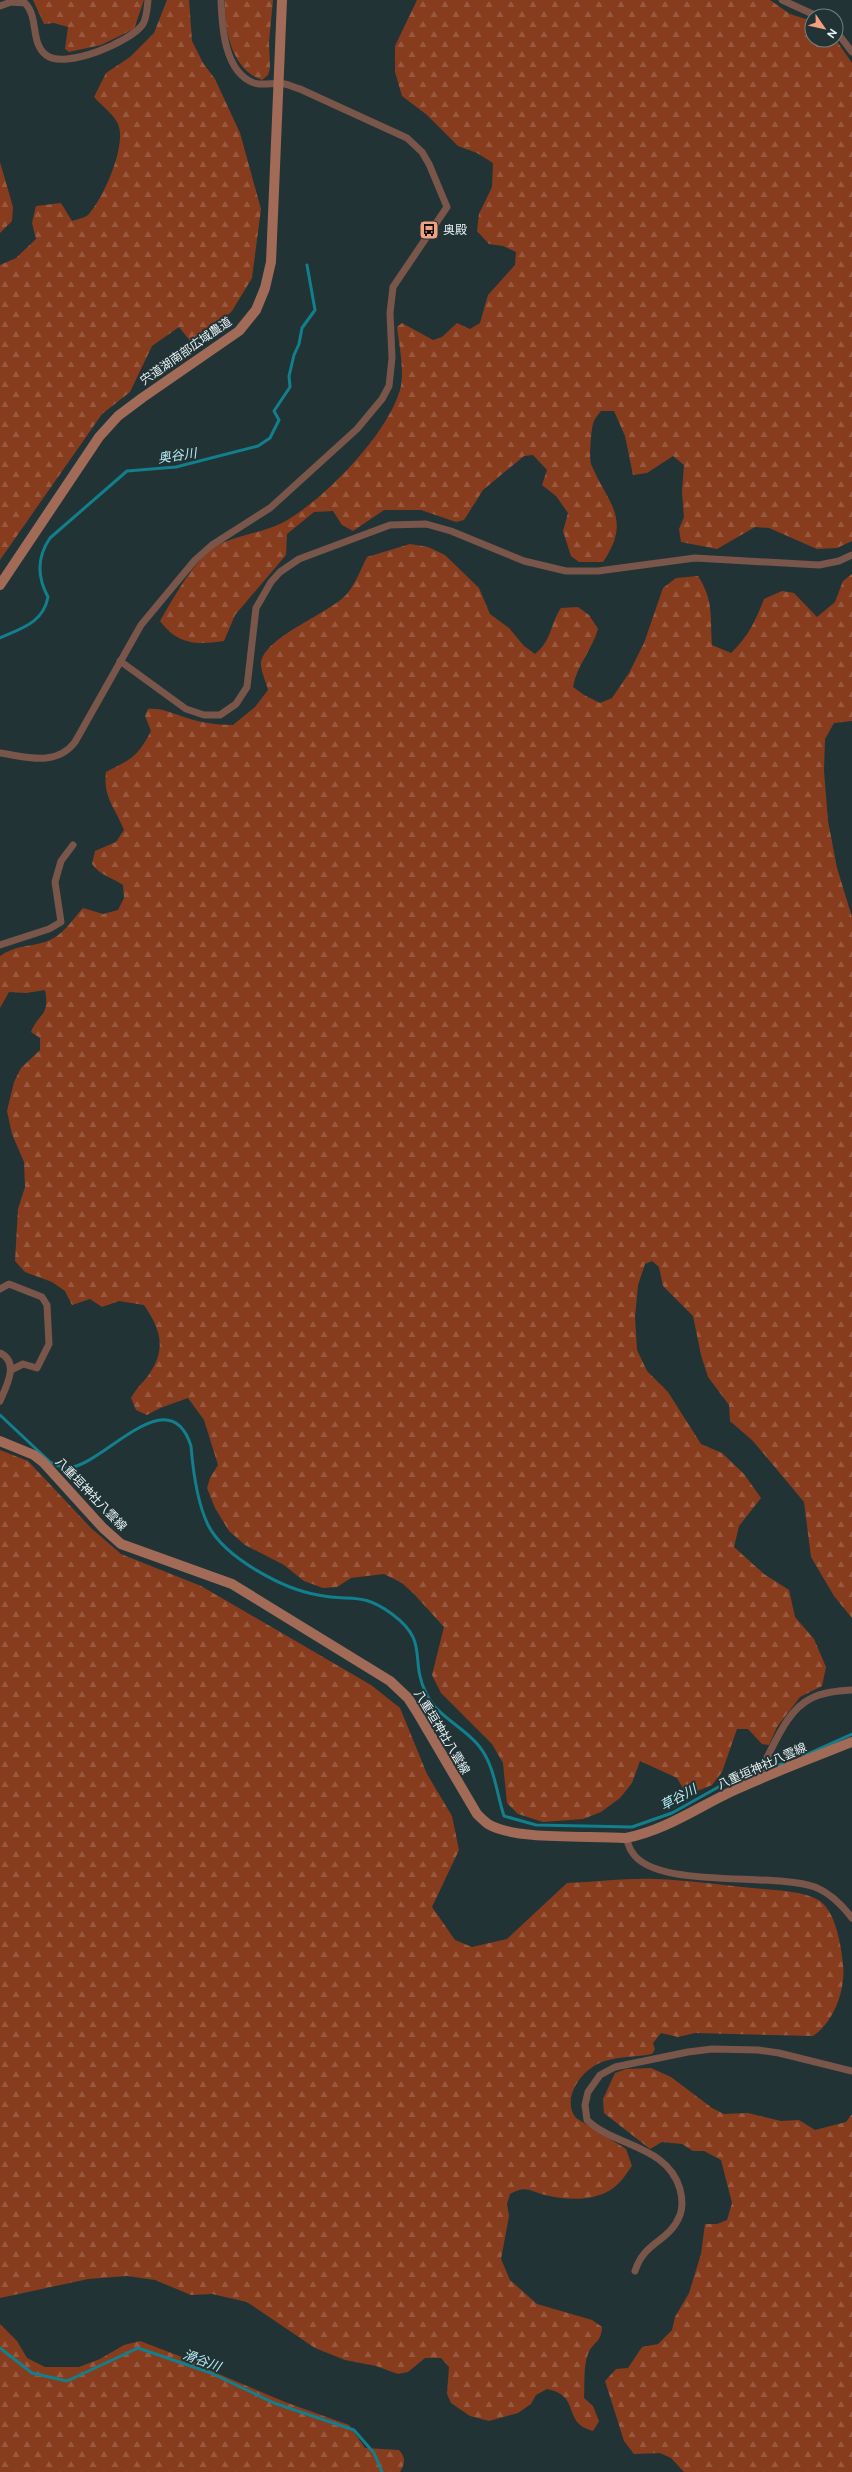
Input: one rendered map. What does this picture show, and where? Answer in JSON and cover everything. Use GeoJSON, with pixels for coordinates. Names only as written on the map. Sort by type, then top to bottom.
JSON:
{"type":"FeatureCollection","features":[{"type":"Feature","properties":{"kind":"main road","name":"宍道湖南部広域農道"},"geometry":{"type":"LineString","coordinates":[[0,585],[99,437],[118,416],[239,331],[256,310],[266,288],[271,262],[282,0]]}},
{"type":"Feature","properties":{"kind":"main road","name":"八重垣神社八雲線"},"geometry":{"type":"LineString","coordinates":[[0,1441],[34,1455],[43,1462],[103,1528],[121,1544],[232,1584],[390,1681],[408,1698],[467,1800],[488,1824],[513,1831],[535,1834],[626,1838],[658,1829],[755,1779],[852,1742]]}},
{"type":"Feature","properties":{"kind":"street"},"geometry":{"type":"LineString","coordinates":[[0,6],[11,2],[25,3],[33,15],[40,48],[48,57],[63,60],[103,49],[131,36],[143,24],[148,0]]}},
{"type":"Feature","properties":{"kind":"street"},"geometry":{"type":"LineString","coordinates":[[0,753],[45,759],[65,753],[75,742],[141,625],[195,560],[212,545],[270,508],[357,429],[382,399],[389,386],[392,358],[390,313],[392,291],[398,278],[447,207],[429,164],[422,152],[407,138],[300,89],[278,84],[253,82],[239,71],[233,62],[224,37],[221,0]]}},
{"type":"Feature","properties":{"kind":"street"},"geometry":{"type":"LineString","coordinates":[[782,0],[804,10]]}},
{"type":"Feature","properties":{"kind":"street"},"geometry":{"type":"LineString","coordinates":[[844,42],[852,52]]}},
{"type":"Feature","properties":{"kind":"street"},"geometry":{"type":"LineString","coordinates":[[120,661],[186,709],[196,714],[208,716],[224,713],[236,704],[247,687],[256,608],[271,582],[280,572],[299,559],[390,525],[426,524],[451,531],[524,561],[566,572],[598,571],[694,558],[819,565],[839,562],[852,555]]}},
{"type":"Feature","properties":{"kind":"street"},"geometry":{"type":"LineString","coordinates":[[0,945],[49,929],[61,922],[55,882],[61,860],[73,845]]}},
{"type":"Feature","properties":{"kind":"street"},"geometry":{"type":"LineString","coordinates":[[0,1289],[9,1284],[42,1298],[47,1304],[49,1344],[46,1354],[37,1368],[23,1364],[11,1370]]}},
{"type":"Feature","properties":{"kind":"street"},"geometry":{"type":"LineString","coordinates":[[0,1353],[7,1358],[11,1370],[0,1401]]}},
{"type":"Feature","properties":{"kind":"street"},"geometry":{"type":"LineString","coordinates":[[755,1779],[782,1730],[801,1705],[817,1696],[852,1690]]}},
{"type":"Feature","properties":{"kind":"street"},"geometry":{"type":"LineString","coordinates":[[626,1838],[632,1853],[654,1868],[725,1879],[777,1880],[803,1884],[816,1888],[834,1899],[852,1918]]}},
{"type":"Feature","properties":{"kind":"street"},"geometry":{"type":"LineString","coordinates":[[635,2271],[639,2258],[650,2246],[663,2239],[676,2223],[680,2216],[682,2199],[677,2181],[665,2164],[639,2147],[603,2131],[587,2120],[585,2106],[588,2092],[600,2075],[631,2063],[712,2049],[779,2053],[852,2072]]}},
{"type":"Feature","properties":{"kind":"green space"},"geometry":{"type":"Polygon","coordinates":[[[33,0],[144,0],[134,29],[101,45],[69,52],[65,49],[68,27],[54,23],[44,24],[33,0]]]}},
{"type":"Feature","properties":{"kind":"green space"},"geometry":{"type":"Polygon","coordinates":[[[167,0],[189,0],[192,41],[203,63],[215,79],[240,133],[261,209],[252,278],[232,311],[205,337],[191,342],[179,327],[152,346],[130,392],[102,414],[0,560],[0,265],[16,258],[36,239],[32,223],[36,206],[61,203],[72,221],[88,215],[95,207],[113,170],[120,143],[120,131],[115,119],[94,97],[106,73],[130,57],[154,33],[167,0]]]}},
{"type":"Feature","properties":{"kind":"green space"},"geometry":{"type":"Polygon","coordinates":[[[225,0],[273,0],[269,42],[270,68],[268,75],[262,80],[251,75],[236,58],[228,35],[225,0]]]}},
{"type":"Feature","properties":{"kind":"green space"},"geometry":{"type":"Polygon","coordinates":[[[417,0],[770,0],[790,14],[804,18],[804,48],[842,48],[852,63],[852,541],[837,548],[817,549],[769,528],[755,527],[717,549],[681,542],[679,529],[684,517],[682,492],[684,465],[673,456],[647,473],[633,475],[625,436],[614,411],[601,411],[594,420],[592,427],[590,461],[597,478],[610,501],[617,522],[616,534],[612,547],[603,562],[579,562],[571,556],[563,531],[568,513],[556,496],[542,485],[547,470],[533,455],[524,456],[483,490],[464,520],[456,522],[421,510],[384,510],[353,531],[342,525],[333,511],[314,512],[287,534],[286,555],[235,615],[224,641],[205,643],[189,642],[174,635],[167,629],[160,621],[191,571],[206,554],[213,548],[228,540],[282,523],[298,513],[334,483],[368,446],[382,427],[393,408],[400,390],[402,367],[397,327],[402,323],[433,340],[442,337],[457,323],[470,329],[480,323],[488,295],[515,265],[516,252],[503,246],[489,244],[477,231],[479,214],[492,187],[493,163],[477,153],[458,146],[427,115],[402,96],[395,72],[395,46],[417,0]]]}},
{"type":"Feature","properties":{"kind":"green space"},"geometry":{"type":"Polygon","coordinates":[[[0,162],[13,207],[12,221],[0,233],[0,162]]]}},
{"type":"Feature","properties":{"kind":"green space"},"geometry":{"type":"Polygon","coordinates":[[[410,544],[428,547],[445,555],[479,588],[490,614],[509,628],[524,646],[535,654],[548,638],[561,608],[578,607],[589,615],[598,629],[578,672],[573,687],[584,695],[600,703],[612,698],[629,673],[644,643],[663,588],[676,578],[698,576],[707,593],[709,601],[712,645],[731,653],[751,628],[764,599],[782,591],[794,593],[817,617],[835,602],[843,581],[852,574],[852,721],[834,723],[825,739],[824,771],[828,821],[837,868],[852,917],[852,1618],[834,1596],[811,1557],[804,1502],[753,1441],[730,1421],[729,1405],[708,1377],[701,1355],[693,1316],[663,1286],[659,1267],[652,1261],[645,1264],[638,1285],[635,1317],[637,1350],[647,1371],[668,1392],[701,1444],[722,1453],[744,1474],[761,1498],[739,1526],[734,1547],[764,1574],[789,1590],[795,1617],[814,1639],[826,1667],[822,1686],[800,1697],[777,1727],[769,1745],[762,1744],[748,1729],[737,1729],[722,1772],[712,1785],[687,1795],[677,1778],[640,1761],[632,1783],[620,1798],[601,1812],[583,1819],[543,1822],[518,1814],[507,1803],[503,1763],[492,1744],[441,1693],[432,1675],[444,1627],[402,1583],[384,1574],[351,1578],[337,1587],[323,1588],[304,1581],[284,1565],[245,1545],[229,1531],[215,1508],[207,1488],[210,1478],[218,1465],[204,1420],[188,1398],[160,1408],[147,1415],[136,1410],[131,1398],[154,1366],[160,1348],[158,1331],[144,1305],[119,1301],[102,1307],[90,1299],[72,1305],[65,1291],[52,1282],[25,1272],[15,1261],[18,1209],[25,1187],[24,1162],[12,1134],[7,1111],[14,1082],[21,1068],[40,1050],[40,1038],[31,1032],[45,1010],[46,999],[45,990],[26,993],[9,992],[0,1008],[0,956],[17,948],[51,940],[66,928],[83,908],[103,914],[118,910],[124,898],[123,885],[103,874],[92,864],[95,851],[116,842],[124,830],[108,796],[106,789],[106,772],[133,757],[142,747],[151,731],[145,716],[148,709],[161,710],[206,723],[233,725],[255,707],[268,690],[261,666],[263,656],[271,646],[282,637],[337,603],[346,595],[355,582],[367,557],[410,544]]]}},
{"type":"Feature","properties":{"kind":"green space"},"geometry":{"type":"Polygon","coordinates":[[[0,1450],[28,1461],[91,1528],[121,1554],[201,1586],[371,1685],[400,1708],[427,1774],[452,1816],[459,1850],[432,1907],[455,1940],[472,1947],[507,1939],[567,1883],[644,1879],[691,1881],[787,1891],[813,1897],[826,1906],[834,1921],[839,1939],[843,1964],[843,1984],[833,2014],[820,2030],[813,2036],[695,2033],[678,2037],[661,2033],[653,2043],[655,2049],[652,2054],[617,2058],[597,2064],[582,2076],[576,2084],[572,2093],[572,2110],[576,2118],[626,2149],[632,2166],[621,2181],[612,2189],[594,2197],[574,2199],[554,2197],[524,2189],[510,2194],[507,2204],[509,2216],[501,2259],[510,2280],[537,2304],[592,2320],[602,2327],[600,2337],[590,2350],[586,2359],[585,2370],[584,2398],[593,2406],[599,2421],[593,2431],[583,2427],[577,2422],[564,2397],[558,2392],[547,2389],[536,2395],[531,2404],[518,2413],[489,2421],[470,2416],[451,2403],[447,2394],[449,2367],[441,2358],[425,2358],[408,2372],[398,2374],[376,2366],[345,2360],[315,2348],[247,2302],[212,2294],[191,2295],[155,2280],[127,2276],[88,2279],[0,2298],[0,1450]]]}},
{"type":"Feature","properties":{"kind":"green space"},"geometry":{"type":"Polygon","coordinates":[[[651,2068],[671,2077],[712,2108],[724,2114],[748,2113],[781,2121],[799,2120],[815,2130],[846,2122],[852,2114],[852,2472],[684,2472],[671,2458],[660,2453],[634,2454],[624,2441],[605,2381],[616,2369],[628,2368],[642,2347],[658,2344],[672,2330],[675,2317],[689,2293],[701,2254],[705,2224],[717,2224],[727,2220],[732,2203],[721,2160],[704,2151],[693,2151],[682,2144],[662,2142],[650,2149],[604,2113],[603,2099],[615,2073],[626,2069],[651,2068]]]}},
{"type":"Feature","properties":{"kind":"green space"},"geometry":{"type":"Polygon","coordinates":[[[0,2324],[17,2341],[27,2358],[45,2367],[79,2367],[100,2359],[124,2345],[140,2341],[195,2362],[207,2369],[285,2402],[349,2425],[365,2448],[399,2450],[404,2458],[403,2466],[400,2472],[0,2472],[0,2324]]]}},
{"type":"Feature","properties":{"kind":"waterway","name":"奥谷川"},"geometry":{"type":"LineString","coordinates":[[0,638],[30,624],[36,619],[45,606],[48,597],[44,590],[40,575],[40,567],[43,552],[50,538],[127,471],[176,467],[258,446],[270,438],[279,420],[274,411],[290,387],[289,376],[294,355],[299,344],[302,328],[315,310],[307,265]]}},
{"type":"Feature","properties":{"kind":"waterway"},"geometry":{"type":"LineString","coordinates":[[0,1415],[50,1462],[65,1468],[82,1464],[134,1430],[152,1422],[167,1420],[181,1427],[191,1446],[196,1486],[204,1516],[216,1537],[227,1549],[256,1570],[288,1586],[318,1595],[356,1598],[372,1602],[392,1614],[404,1624],[411,1633],[415,1642],[421,1681],[426,1693],[437,1709],[473,1739],[479,1746],[489,1762],[504,1816],[536,1825],[632,1827],[672,1813],[731,1780],[788,1762]]}},
{"type":"Feature","properties":{"kind":"waterway","name":"草谷川"},"geometry":{"type":"LineString","coordinates":[[803,1756],[852,1734]]}},
{"type":"Feature","properties":{"kind":"waterway","name":"滑谷川"},"geometry":{"type":"LineString","coordinates":[[0,2348],[32,2373],[67,2381],[138,2348],[211,2373],[274,2403],[354,2430],[374,2453],[382,2472]]}},
{"type":"Feature","properties":{"kind":"place","name":"奥殿"},"geometry":{"type":"Point","coordinates":[429,230]}}]}
